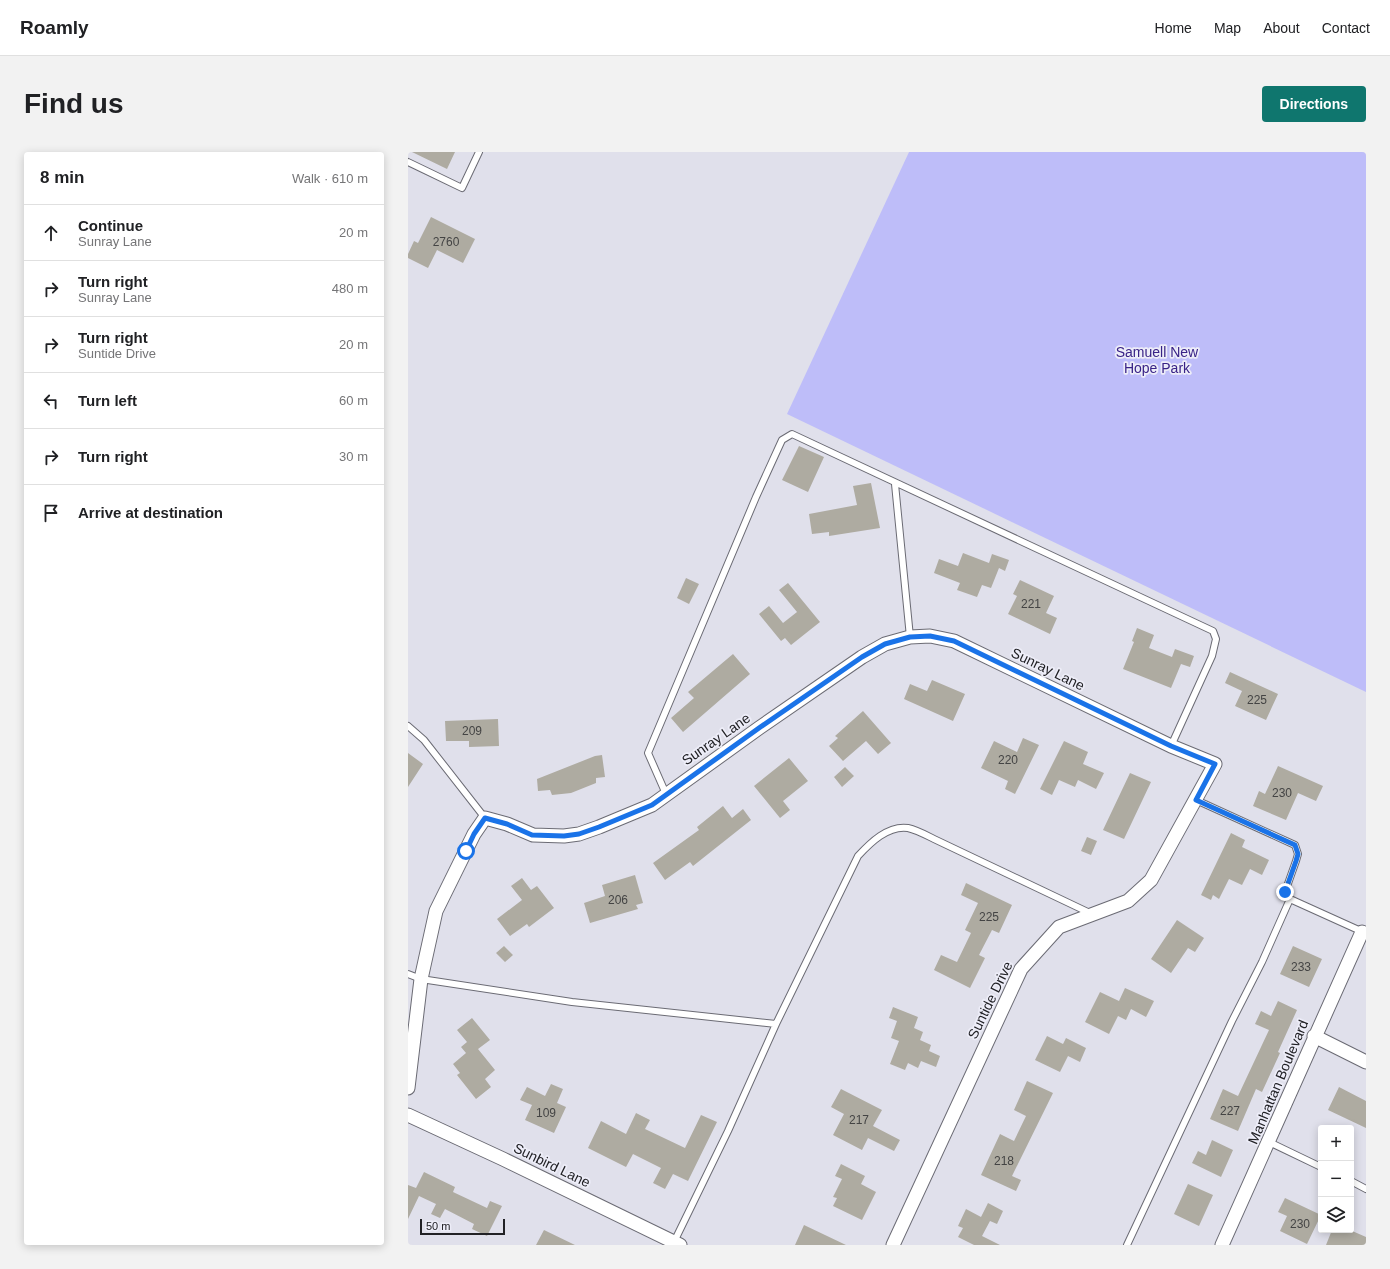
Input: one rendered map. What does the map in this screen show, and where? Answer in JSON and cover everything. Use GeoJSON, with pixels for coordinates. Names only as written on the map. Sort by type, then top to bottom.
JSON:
{"type":"FeatureCollection","features":[{"type":"Feature","properties":{"kind":"street","name":"Sunray Lane"},"geometry":{"type":"LineString","coordinates":[[485,818],[507,824],[532,835],[564,836],[579,834],[599,827],[652,805],[759,728],[862,657],[885,644],[910,637],[930,636],[954,641],[1171,746],[1215,764]]}},
{"type":"Feature","properties":{"kind":"street","name":"Suntide Drive"},"geometry":{"type":"LineString","coordinates":[[893,1245],[1021,969],[1059,927],[1128,901],[1151,880],[1215,764]]}},
{"type":"Feature","properties":{"kind":"street"},"geometry":{"type":"LineString","coordinates":[[408,1088],[421,979],[436,911],[474,834],[485,818]]}},
{"type":"Feature","properties":{"kind":"street","name":"Manhattan Boulevard"},"geometry":{"type":"LineString","coordinates":[[1222,1245],[1269,1142],[1314,1036],[1364,933]]}},
{"type":"Feature","properties":{"kind":"street"},"geometry":{"type":"LineString","coordinates":[[1314,1036],[1366,1062]]}},
{"type":"Feature","properties":{"kind":"street","name":"Sunbird Lane"},"geometry":{"type":"LineString","coordinates":[[408,1115],[503,1158],[677,1243]]}},
{"type":"Feature","properties":{"kind":"lane"},"geometry":{"type":"LineString","coordinates":[[408,162],[462,188],[479,152]]}},
{"type":"Feature","properties":{"kind":"lane"},"geometry":{"type":"LineString","coordinates":[[666,794],[648,753],[756,497],[782,440],[792,434],[895,484],[1212,630],[1216,639],[1212,656],[1171,746]]}},
{"type":"Feature","properties":{"kind":"lane"},"geometry":{"type":"LineString","coordinates":[[895,484],[910,637]]}},
{"type":"Feature","properties":{"kind":"lane"},"geometry":{"type":"LineString","coordinates":[[408,726],[424,740],[485,818]]}},
{"type":"Feature","properties":{"kind":"lane"},"geometry":{"type":"LineString","coordinates":[[1196,800],[1295,845],[1298,854],[1285,892],[1290,899],[1364,933]]}},
{"type":"Feature","properties":{"kind":"lane"},"geometry":{"type":"LineString","coordinates":[[677,1243],[776,1024],[858,856],[869,844],[896,828],[909,828],[1093,914]]}},
{"type":"Feature","properties":{"kind":"lane"},"geometry":{"type":"LineString","coordinates":[[1128,1245],[1232,1021],[1262,962],[1290,899]]}},
{"type":"Feature","properties":{"kind":"lane"},"geometry":{"type":"LineString","coordinates":[[408,974],[421,979],[572,1002],[776,1024]]}},
{"type":"Feature","properties":{"kind":"lane"},"geometry":{"type":"LineString","coordinates":[[1269,1142],[1318,1166]]}},
{"type":"Feature","properties":{"kind":"lane"},"geometry":{"type":"LineString","coordinates":[[1354,1182],[1366,1188]]}},
{"type":"Feature","properties":{"kind":"green space","name":"Samuell New Hope Park"},"geometry":{"type":"Polygon","coordinates":[[[909,152],[1366,152],[1366,692],[787,414],[909,152]]]}},
{"type":"Feature","properties":{"kind":"building"},"geometry":{"type":"Polygon","coordinates":[[[412,152],[455,152],[447,169],[412,152]]]}},
{"type":"Feature","properties":{"kind":"building"},"geometry":{"type":"Polygon","coordinates":[[[431,217],[475,239],[463,263],[437,250],[428,268],[408,258],[408,254],[414,241],[418,243],[431,217]]]}},
{"type":"Feature","properties":{"kind":"building"},"geometry":{"type":"Polygon","coordinates":[[[799,446],[824,457],[808,492],[782,480],[799,446]]]}},
{"type":"Feature","properties":{"kind":"building"},"geometry":{"type":"Polygon","coordinates":[[[871,483],[880,528],[829,536],[829,532],[812,534],[809,514],[857,505],[853,486],[871,483]]]}},
{"type":"Feature","properties":{"kind":"building"},"geometry":{"type":"Polygon","coordinates":[[[963,553],[989,563],[992,554],[1009,560],[1005,571],[999,568],[991,588],[982,585],[977,597],[957,590],[960,583],[934,573],[939,559],[958,566],[963,553]]]}},
{"type":"Feature","properties":{"kind":"building"},"geometry":{"type":"Polygon","coordinates":[[[686,578],[699,584],[689,604],[677,598],[686,578]]]}},
{"type":"Feature","properties":{"kind":"building"},"geometry":{"type":"Polygon","coordinates":[[[1020,580],[1054,596],[1046,613],[1057,618],[1050,634],[1008,614],[1017,596],[1013,594],[1020,580]]]}},
{"type":"Feature","properties":{"kind":"building"},"geometry":{"type":"Polygon","coordinates":[[[788,583],[820,622],[791,645],[785,638],[781,641],[759,614],[769,606],[783,623],[797,612],[779,590],[788,583]]]}},
{"type":"Feature","properties":{"kind":"building"},"geometry":{"type":"Polygon","coordinates":[[[1137,628],[1154,635],[1149,648],[1172,657],[1175,649],[1194,656],[1190,667],[1181,664],[1171,688],[1123,669],[1134,642],[1132,641],[1137,628]]]}},
{"type":"Feature","properties":{"kind":"building"},"geometry":{"type":"Polygon","coordinates":[[[733,654],[750,674],[683,732],[671,718],[694,698],[688,692],[733,654]]]}},
{"type":"Feature","properties":{"kind":"building"},"geometry":{"type":"Polygon","coordinates":[[[1230,672],[1278,694],[1266,720],[1235,706],[1242,691],[1225,683],[1230,672]]]}},
{"type":"Feature","properties":{"kind":"building"},"geometry":{"type":"Polygon","coordinates":[[[932,680],[965,694],[953,721],[904,699],[910,684],[927,691],[932,680]]]}},
{"type":"Feature","properties":{"kind":"building"},"geometry":{"type":"Polygon","coordinates":[[[863,711],[891,743],[878,754],[866,741],[843,761],[829,746],[838,738],[835,736],[863,711]]]}},
{"type":"Feature","properties":{"kind":"building"},"geometry":{"type":"Polygon","coordinates":[[[498,719],[499,746],[469,747],[469,741],[446,741],[445,721],[498,719]]]}},
{"type":"Feature","properties":{"kind":"building"},"geometry":{"type":"Polygon","coordinates":[[[1023,738],[1039,745],[1015,794],[1005,789],[1008,781],[981,768],[994,741],[1017,752],[1023,738]]]}},
{"type":"Feature","properties":{"kind":"building"},"geometry":{"type":"Polygon","coordinates":[[[1064,741],[1088,752],[1083,764],[1104,773],[1096,789],[1078,780],[1075,787],[1059,780],[1052,795],[1040,789],[1064,741]]]}},
{"type":"Feature","properties":{"kind":"building"},"geometry":{"type":"Polygon","coordinates":[[[408,753],[423,764],[408,787],[408,753]]]}},
{"type":"Feature","properties":{"kind":"building"},"geometry":{"type":"Polygon","coordinates":[[[602,755],[605,777],[596,778],[596,783],[571,793],[552,795],[550,790],[538,791],[537,779],[595,756],[602,755]]]}},
{"type":"Feature","properties":{"kind":"building"},"geometry":{"type":"Polygon","coordinates":[[[789,758],[808,781],[783,801],[790,810],[780,818],[754,786],[789,758]]]}},
{"type":"Feature","properties":{"kind":"building"},"geometry":{"type":"Polygon","coordinates":[[[1278,766],[1323,786],[1316,801],[1298,793],[1286,820],[1253,806],[1259,791],[1265,794],[1278,766]]]}},
{"type":"Feature","properties":{"kind":"building"},"geometry":{"type":"Polygon","coordinates":[[[845,767],[854,776],[842,787],[834,777],[845,767]]]}},
{"type":"Feature","properties":{"kind":"building"},"geometry":{"type":"Polygon","coordinates":[[[1130,773],[1151,782],[1124,839],[1103,830],[1130,773]]]}},
{"type":"Feature","properties":{"kind":"building"},"geometry":{"type":"Polygon","coordinates":[[[723,806],[732,818],[743,809],[751,820],[693,866],[690,862],[665,880],[653,863],[699,830],[697,827],[723,806]]]}},
{"type":"Feature","properties":{"kind":"building"},"geometry":{"type":"Polygon","coordinates":[[[1231,833],[1245,840],[1242,847],[1269,860],[1262,875],[1250,869],[1242,885],[1229,879],[1219,899],[1213,895],[1211,900],[1201,895],[1231,833]]]}},
{"type":"Feature","properties":{"kind":"building"},"geometry":{"type":"Polygon","coordinates":[[[1087,837],[1097,841],[1091,855],[1081,851],[1087,837]]]}},
{"type":"Feature","properties":{"kind":"building"},"geometry":{"type":"Polygon","coordinates":[[[635,875],[643,903],[636,905],[638,909],[590,923],[584,903],[605,896],[602,885],[635,875]]]}},
{"type":"Feature","properties":{"kind":"building"},"geometry":{"type":"Polygon","coordinates":[[[522,878],[531,890],[537,886],[554,908],[529,927],[527,924],[510,936],[497,919],[522,900],[511,886],[522,878]]]}},
{"type":"Feature","properties":{"kind":"building"},"geometry":{"type":"Polygon","coordinates":[[[966,883],[1012,905],[999,933],[992,930],[979,955],[985,958],[970,988],[934,970],[941,955],[957,962],[971,933],[965,930],[978,903],[961,895],[966,883]]]}},
{"type":"Feature","properties":{"kind":"building"},"geometry":{"type":"Polygon","coordinates":[[[1177,920],[1204,938],[1195,952],[1188,948],[1171,973],[1151,959],[1177,920]]]}},
{"type":"Feature","properties":{"kind":"building"},"geometry":{"type":"Polygon","coordinates":[[[504,946],[513,955],[505,962],[496,953],[504,946]]]}},
{"type":"Feature","properties":{"kind":"building"},"geometry":{"type":"Polygon","coordinates":[[[1293,946],[1322,959],[1309,987],[1280,974],[1293,946]]]}},
{"type":"Feature","properties":{"kind":"building"},"geometry":{"type":"Polygon","coordinates":[[[1125,988],[1154,1001],[1146,1017],[1131,1009],[1126,1020],[1118,1016],[1109,1034],[1085,1022],[1100,992],[1119,1001],[1125,988]]]}},
{"type":"Feature","properties":{"kind":"building"},"geometry":{"type":"Polygon","coordinates":[[[1278,1001],[1297,1010],[1278,1052],[1280,1053],[1262,1092],[1256,1089],[1238,1131],[1210,1119],[1223,1089],[1238,1096],[1269,1030],[1255,1024],[1261,1011],[1271,1016],[1278,1001]]]}},
{"type":"Feature","properties":{"kind":"building"},"geometry":{"type":"Polygon","coordinates":[[[893,1007],[918,1017],[914,1028],[923,1032],[920,1040],[931,1045],[929,1051],[940,1056],[936,1067],[921,1061],[918,1068],[908,1063],[905,1070],[890,1064],[899,1041],[891,1038],[897,1021],[889,1018],[893,1007]]]}},
{"type":"Feature","properties":{"kind":"building"},"geometry":{"type":"Polygon","coordinates":[[[472,1018],[490,1040],[478,1049],[495,1070],[485,1079],[491,1087],[476,1099],[457,1075],[460,1073],[453,1064],[466,1053],[461,1047],[467,1042],[457,1030],[472,1018]]]}},
{"type":"Feature","properties":{"kind":"building"},"geometry":{"type":"Polygon","coordinates":[[[1047,1036],[1063,1044],[1066,1038],[1086,1048],[1080,1062],[1068,1056],[1060,1072],[1035,1060],[1047,1036]]]}},
{"type":"Feature","properties":{"kind":"building"},"geometry":{"type":"Polygon","coordinates":[[[1027,1081],[1053,1093],[1012,1176],[1021,1180],[1016,1191],[981,1175],[1000,1134],[1014,1141],[1026,1116],[1014,1110],[1027,1081]]]}},
{"type":"Feature","properties":{"kind":"building"},"geometry":{"type":"Polygon","coordinates":[[[551,1084],[563,1089],[557,1103],[566,1107],[554,1133],[525,1120],[532,1105],[520,1100],[527,1087],[545,1096],[551,1084]]]}},
{"type":"Feature","properties":{"kind":"building"},"geometry":{"type":"Polygon","coordinates":[[[1339,1087],[1366,1101],[1366,1128],[1328,1110],[1339,1087]]]}},
{"type":"Feature","properties":{"kind":"building"},"geometry":{"type":"Polygon","coordinates":[[[841,1089],[882,1110],[873,1126],[900,1140],[894,1151],[868,1138],[862,1150],[833,1135],[844,1114],[831,1107],[841,1089]]]}},
{"type":"Feature","properties":{"kind":"building"},"geometry":{"type":"Polygon","coordinates":[[[636,1113],[650,1120],[645,1129],[685,1148],[701,1115],[717,1122],[688,1181],[673,1174],[665,1189],[653,1183],[661,1168],[633,1154],[626,1167],[588,1148],[601,1121],[626,1134],[636,1113]]]}},
{"type":"Feature","properties":{"kind":"building"},"geometry":{"type":"Polygon","coordinates":[[[1212,1140],[1233,1150],[1221,1177],[1192,1163],[1198,1151],[1206,1155],[1212,1140]]]}},
{"type":"Feature","properties":{"kind":"building"},"geometry":{"type":"Polygon","coordinates":[[[841,1164],[865,1176],[861,1184],[876,1192],[862,1220],[833,1206],[837,1198],[833,1197],[842,1179],[835,1176],[841,1164]]]}},
{"type":"Feature","properties":{"kind":"building"},"geometry":{"type":"Polygon","coordinates":[[[424,1172],[455,1187],[453,1192],[487,1208],[490,1201],[502,1206],[487,1236],[472,1229],[474,1224],[445,1209],[440,1218],[431,1214],[436,1204],[419,1196],[408,1219],[408,1185],[416,1188],[424,1172]]]}},
{"type":"Feature","properties":{"kind":"building"},"geometry":{"type":"Polygon","coordinates":[[[1188,1184],[1213,1195],[1199,1226],[1174,1214],[1188,1184]]]}},
{"type":"Feature","properties":{"kind":"building"},"geometry":{"type":"Polygon","coordinates":[[[1285,1198],[1318,1214],[1318,1221],[1307,1244],[1280,1231],[1287,1216],[1278,1212],[1285,1198]]]}},
{"type":"Feature","properties":{"kind":"building"},"geometry":{"type":"Polygon","coordinates":[[[988,1203],[1003,1211],[997,1224],[990,1221],[982,1236],[1000,1245],[974,1245],[958,1237],[963,1228],[958,1226],[966,1209],[981,1217],[988,1203]]]}},
{"type":"Feature","properties":{"kind":"building"},"geometry":{"type":"Polygon","coordinates":[[[804,1225],[846,1245],[795,1245],[804,1225]]]}},
{"type":"Feature","properties":{"kind":"building"},"geometry":{"type":"Polygon","coordinates":[[[544,1230],[575,1245],[536,1245],[544,1230]]]}},
{"type":"Feature","properties":{"kind":"building"},"geometry":{"type":"Polygon","coordinates":[[[1354,1232],[1366,1237],[1366,1245],[1326,1245],[1331,1233],[1354,1233],[1354,1232]]]}},
{"type":"Feature","properties":{"kind":"route"},"geometry":{"type":"LineString","coordinates":[[466,851],[474,834],[485,818],[507,824],[532,835],[564,836],[579,834],[599,827],[652,805],[759,728],[862,657],[885,644],[910,637],[930,636],[954,641],[1171,746],[1215,764],[1196,800],[1295,845],[1298,854],[1285,892]]}}]}
